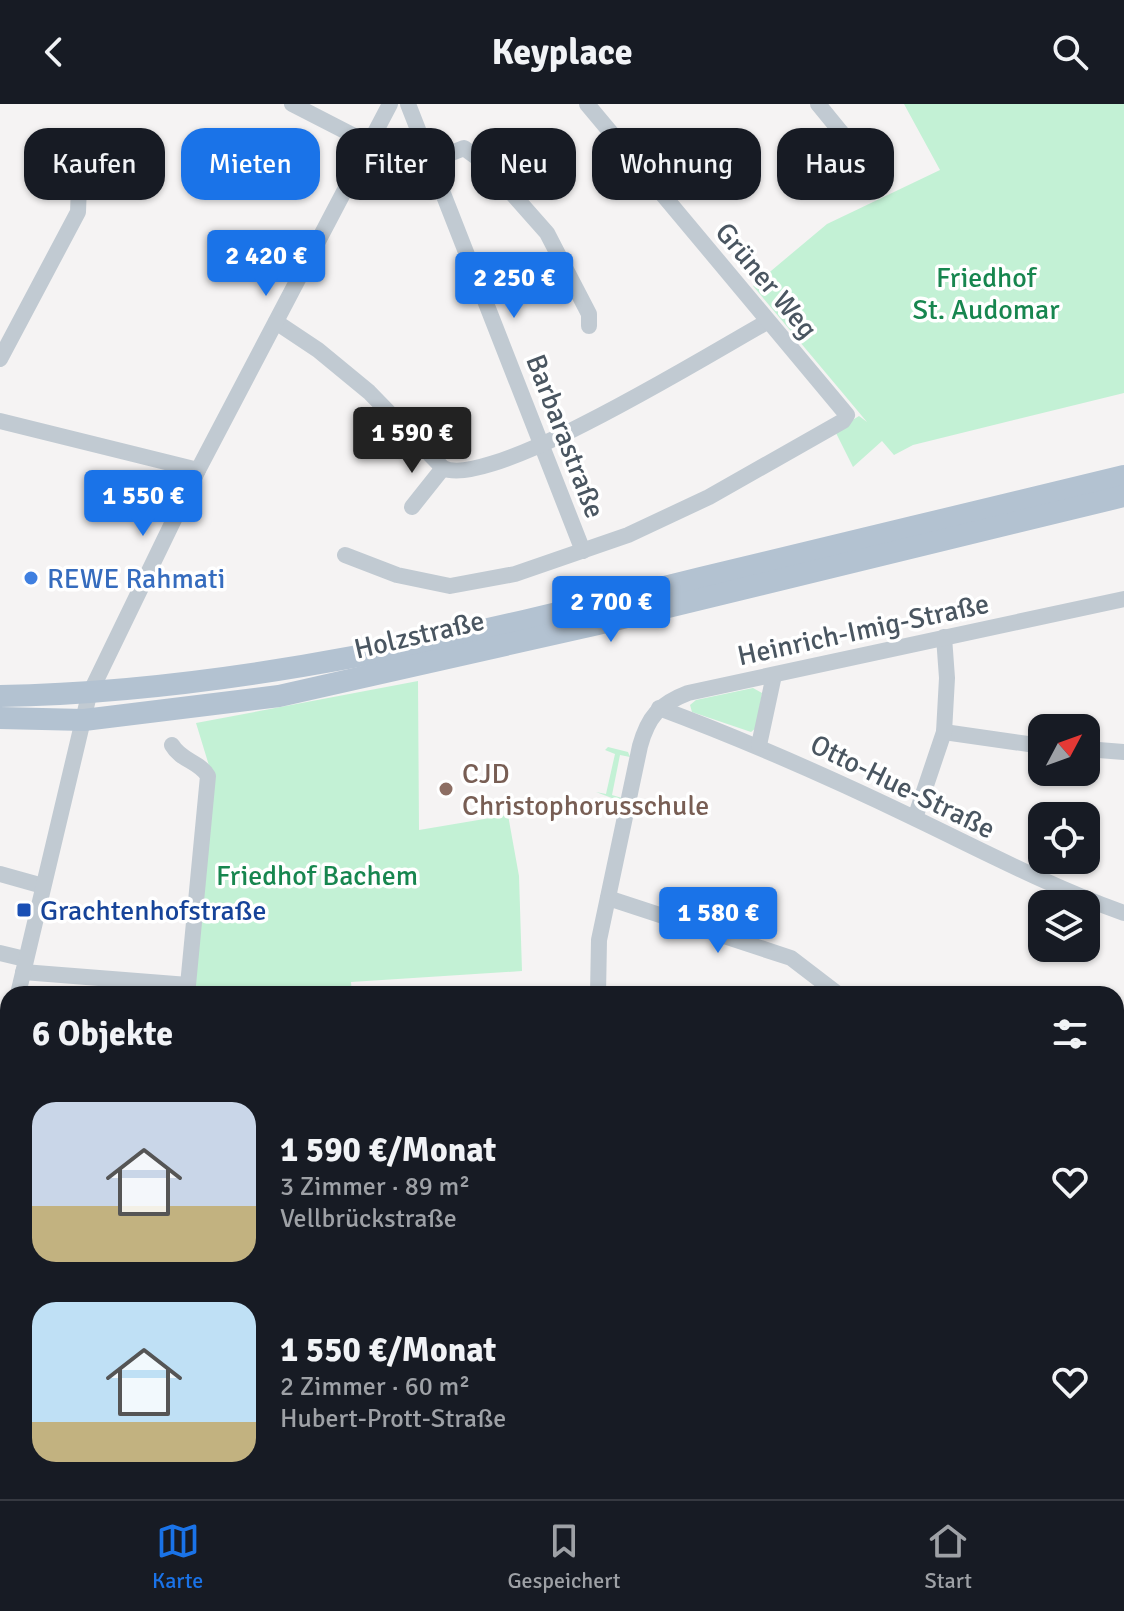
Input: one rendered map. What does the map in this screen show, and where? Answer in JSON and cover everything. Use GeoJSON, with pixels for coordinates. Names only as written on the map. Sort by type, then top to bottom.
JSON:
{"type":"FeatureCollection","features":[{"type":"Feature","properties":{"kind":"main road","name":"Holzstraße"},"geometry":{"type":"LineString","coordinates":[[0,696],[89,695],[351,657],[541,618],[1124,476]]}},
{"type":"Feature","properties":{"kind":"main road","name":"Holzstraße"},"geometry":{"type":"LineString","coordinates":[[0,718],[84,720],[279,696],[583,627],[1124,496]]}},
{"type":"Feature","properties":{"kind":"street"},"geometry":{"type":"LineString","coordinates":[[292,104],[339,128]]}},
{"type":"Feature","properties":{"kind":"street"},"geometry":{"type":"LineString","coordinates":[[378,128],[390,104]]}},
{"type":"Feature","properties":{"kind":"street","name":"Barbarastraße"},"geometry":{"type":"LineString","coordinates":[[408,104],[418,128]]}},
{"type":"Feature","properties":{"kind":"street","name":"Grüner Weg"},"geometry":{"type":"LineString","coordinates":[[588,104],[847,415]]}},
{"type":"Feature","properties":{"kind":"street"},"geometry":{"type":"LineString","coordinates":[[818,104],[838,128]]}},
{"type":"Feature","properties":{"kind":"street"},"geometry":{"type":"LineString","coordinates":[[455,152],[464,148],[486,164],[547,233],[589,314],[589,326]]}},
{"type":"Feature","properties":{"kind":"street"},"geometry":{"type":"LineString","coordinates":[[0,359],[78,212],[78,200]]}},
{"type":"Feature","properties":{"kind":"street"},"geometry":{"type":"LineString","coordinates":[[20,986],[89,695],[198,470],[340,200]]}},
{"type":"Feature","properties":{"kind":"street","name":"Barbarastraße"},"geometry":{"type":"LineString","coordinates":[[446,200],[583,551]]}},
{"type":"Feature","properties":{"kind":"street"},"geometry":{"type":"LineString","coordinates":[[276,322],[318,350],[369,392],[443,468],[453,473],[467,473],[542,446],[767,322]]}},
{"type":"Feature","properties":{"kind":"street","name":"Barbarastraße"},"geometry":{"type":"LineString","coordinates":[[345,555],[397,575],[450,586],[515,574],[628,535],[709,497],[838,426],[847,415]]}},
{"type":"Feature","properties":{"kind":"street"},"geometry":{"type":"LineString","coordinates":[[0,421],[198,470]]}},
{"type":"Feature","properties":{"kind":"street"},"geometry":{"type":"LineString","coordinates":[[412,507],[443,468]]}},
{"type":"Feature","properties":{"kind":"street","name":"Heinrich-Imig-Straße"},"geometry":{"type":"LineString","coordinates":[[659,708],[688,693],[1124,599]]}},
{"type":"Feature","properties":{"kind":"street"},"geometry":{"type":"LineString","coordinates":[[915,818],[944,732],[947,678],[944,637]]}},
{"type":"Feature","properties":{"kind":"street"},"geometry":{"type":"LineString","coordinates":[[759,745],[774,675]]}},
{"type":"Feature","properties":{"kind":"street"},"geometry":{"type":"LineString","coordinates":[[598,986],[599,940],[640,746],[647,721],[659,708]]}},
{"type":"Feature","properties":{"kind":"street","name":"Otto-Hue-Straße"},"geometry":{"type":"LineString","coordinates":[[659,708],[759,745],[915,818],[992,859],[1124,913]]}},
{"type":"Feature","properties":{"kind":"street"},"geometry":{"type":"LineString","coordinates":[[944,732],[1028,744]]}},
{"type":"Feature","properties":{"kind":"street"},"geometry":{"type":"LineString","coordinates":[[0,953],[24,966],[188,985],[208,776],[204,768],[178,756],[172,745]]}},
{"type":"Feature","properties":{"kind":"street"},"geometry":{"type":"LineString","coordinates":[[1100,750],[1124,752]]}},
{"type":"Feature","properties":{"kind":"street"},"geometry":{"type":"LineString","coordinates":[[0,874],[43,886]]}},
{"type":"Feature","properties":{"kind":"street"},"geometry":{"type":"LineString","coordinates":[[608,898],[791,958],[828,986]]}},
{"type":"Feature","properties":{"kind":"green space","name":"Friedhof St. Audomar"},"geometry":{"type":"Polygon","coordinates":[[[904,104],[1124,104],[1124,393],[913,445],[894,455],[882,441],[853,467],[835,431],[859,416],[867,422],[753,286],[827,224],[877,200],[894,200],[894,192],[940,170],[904,104]]]}},
{"type":"Feature","properties":{"kind":"green space","name":"Friedhof Bachem"},"geometry":{"type":"Polygon","coordinates":[[[418,681],[419,830],[508,815],[519,876],[522,971],[351,982],[351,986],[193,986],[214,782],[196,723],[418,681]]]}},
{"type":"Feature","properties":{"kind":"green space"},"geometry":{"type":"Polygon","coordinates":[[[753,688],[762,693],[756,728],[751,732],[692,712],[690,705],[696,700],[753,688]]]}},
{"type":"Feature","properties":{"kind":"green space"},"geometry":{"type":"Polygon","coordinates":[[[608,747],[628,752],[630,757],[620,755],[612,795],[622,798],[617,800],[596,792],[606,794],[615,754],[605,750],[608,747]]]}},
{"type":"Feature","properties":{"kind":"place","name":"REWE Rahmati"},"geometry":{"type":"Point","coordinates":[31,578]}},
{"type":"Feature","properties":{"kind":"place","name":"CJD Christophorusschule"},"geometry":{"type":"Point","coordinates":[446,789]}},
{"type":"Feature","properties":{"kind":"place","name":"Grachtenhofstraße"},"geometry":{"type":"Point","coordinates":[24,910]}}]}
